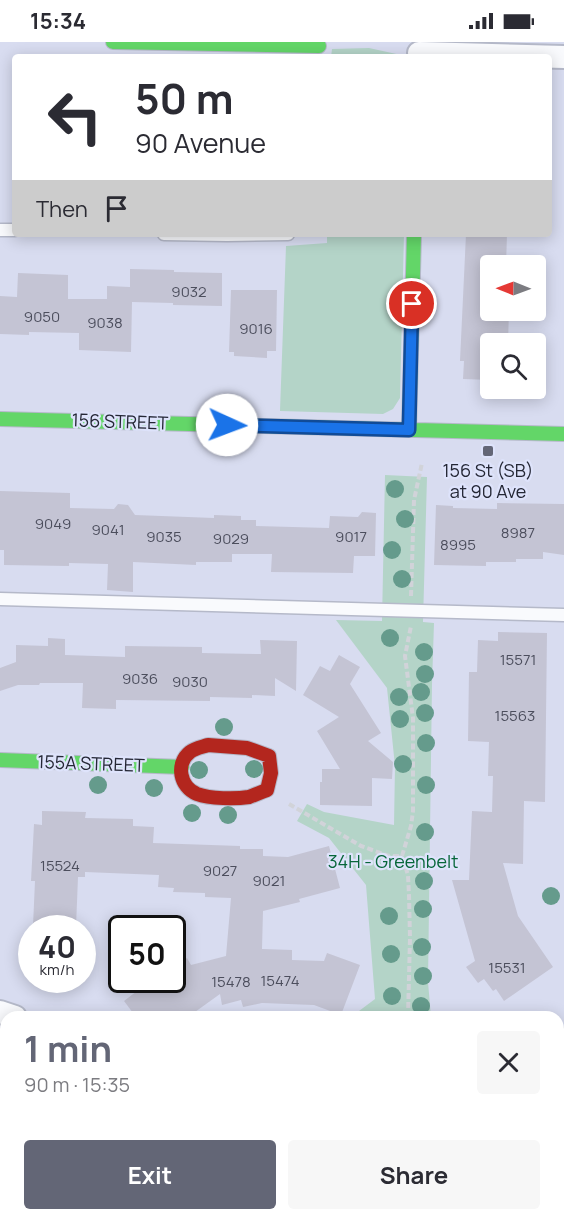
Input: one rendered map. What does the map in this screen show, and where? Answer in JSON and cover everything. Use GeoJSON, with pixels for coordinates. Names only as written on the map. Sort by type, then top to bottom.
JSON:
{"type":"FeatureCollection","features":[{"type":"Feature","properties":{"kind":"street"},"geometry":{"type":"LineString","coordinates":[[113,42],[319,51]]}},
{"type":"Feature","properties":{"kind":"street"},"geometry":{"type":"LineString","coordinates":[[419,51],[492,54]]}},
{"type":"Feature","properties":{"kind":"street"},"geometry":{"type":"LineString","coordinates":[[409,430],[414,237]]}},
{"type":"Feature","properties":{"kind":"street","name":"156 STREET"},"geometry":{"type":"LineString","coordinates":[[0,419],[564,434]]}},
{"type":"Feature","properties":{"kind":"street"},"geometry":{"type":"LineString","coordinates":[[208,745],[232,745],[258,749],[268,756],[272,767],[267,790],[245,797],[199,795],[183,782],[182,767],[186,756],[197,748],[208,745]]}},
{"type":"Feature","properties":{"kind":"street","name":"155A STREET"},"geometry":{"type":"LineString","coordinates":[[0,760],[182,767]]}},
{"type":"Feature","properties":{"kind":"lane"},"geometry":{"type":"LineString","coordinates":[[0,599],[564,615]]}},
{"type":"Feature","properties":{"kind":"path"},"geometry":{"type":"LineString","coordinates":[[411,602],[414,500],[422,463]]}},
{"type":"Feature","properties":{"kind":"path"},"geometry":{"type":"LineString","coordinates":[[408,1011],[409,895],[408,874],[402,856],[413,811],[413,718],[405,656],[411,622]]}},
{"type":"Feature","properties":{"kind":"path"},"geometry":{"type":"LineString","coordinates":[[284,800],[361,846],[389,856],[402,856]]}},
{"type":"Feature","properties":{"kind":"green space"},"geometry":{"type":"Polygon","coordinates":[[[369,48],[396,54],[331,54],[332,49],[369,48]]]}},
{"type":"Feature","properties":{"kind":"green space"},"geometry":{"type":"Polygon","coordinates":[[[327,237],[404,237],[400,398],[393,409],[383,414],[280,411],[286,246],[327,243],[327,237]]]}},
{"type":"Feature","properties":{"kind":"green space","name":"34H - Greenbelt"},"geometry":{"type":"Polygon","coordinates":[[[385,475],[427,477],[423,622],[434,623],[428,982],[430,1011],[359,1011],[375,999],[366,885],[329,838],[297,821],[307,804],[324,812],[394,825],[395,766],[387,688],[336,620],[382,621],[385,475]]]}},
{"type":"Feature","properties":{"kind":"building"},"geometry":{"type":"Polygon","coordinates":[[[466,237],[507,237],[506,255],[480,255],[480,321],[509,321],[508,333],[480,333],[480,380],[463,379],[464,361],[460,361],[466,237]]]}},
{"type":"Feature","properties":{"kind":"building"},"geometry":{"type":"Polygon","coordinates":[[[130,269],[222,273],[222,306],[132,302],[131,352],[79,350],[79,333],[0,334],[0,296],[17,297],[18,273],[68,275],[68,299],[107,299],[107,286],[130,287],[130,269]]]}},
{"type":"Feature","properties":{"kind":"building"},"geometry":{"type":"Polygon","coordinates":[[[231,290],[277,290],[276,351],[267,351],[267,358],[234,356],[234,352],[229,352],[231,290]]]}},
{"type":"Feature","properties":{"kind":"building"},"geometry":{"type":"Polygon","coordinates":[[[0,491],[70,493],[70,508],[114,509],[118,504],[128,505],[135,515],[214,518],[214,515],[241,516],[241,520],[256,520],[256,526],[329,528],[330,516],[358,517],[362,512],[376,513],[375,556],[354,556],[353,573],[271,572],[272,554],[232,554],[232,562],[196,562],[196,565],[133,562],[133,592],[107,590],[108,564],[4,565],[4,550],[0,550],[0,491]]]}},
{"type":"Feature","properties":{"kind":"building"},"geometry":{"type":"Polygon","coordinates":[[[497,503],[564,504],[564,555],[543,552],[543,559],[486,562],[486,566],[434,565],[436,505],[453,506],[453,508],[497,509],[497,503]]]}},
{"type":"Feature","properties":{"kind":"building"},"geometry":{"type":"Polygon","coordinates":[[[498,632],[547,633],[545,802],[524,801],[523,864],[503,863],[518,916],[553,967],[504,1001],[496,989],[493,991],[484,979],[478,983],[466,967],[475,961],[452,880],[469,880],[472,811],[492,812],[493,776],[488,776],[489,742],[468,741],[469,672],[477,672],[478,640],[498,641],[498,632]]]}},
{"type":"Feature","properties":{"kind":"building"},"geometry":{"type":"Polygon","coordinates":[[[48,638],[65,639],[65,655],[125,657],[125,646],[202,647],[202,653],[261,654],[260,640],[297,641],[296,691],[275,678],[275,696],[210,697],[210,701],[116,700],[116,709],[82,708],[83,683],[18,685],[0,691],[0,668],[16,662],[16,645],[48,646],[48,638]]]}},
{"type":"Feature","properties":{"kind":"building"},"geometry":{"type":"Polygon","coordinates":[[[339,655],[360,667],[350,684],[381,733],[368,741],[393,762],[392,779],[372,778],[372,806],[320,805],[322,769],[340,769],[317,731],[339,717],[303,695],[320,666],[330,671],[339,655]]]}},
{"type":"Feature","properties":{"kind":"building"},"geometry":{"type":"Polygon","coordinates":[[[42,811],[86,812],[85,818],[133,819],[133,826],[154,827],[153,843],[240,846],[240,849],[263,849],[263,856],[288,857],[329,846],[340,888],[299,899],[300,902],[263,911],[262,949],[292,950],[292,960],[324,961],[327,953],[360,965],[343,1011],[330,1011],[314,1005],[262,1003],[243,1007],[241,1000],[222,1005],[220,994],[196,1011],[132,1011],[124,1001],[134,993],[186,993],[187,958],[191,965],[226,956],[231,898],[205,897],[205,893],[173,892],[174,888],[158,887],[159,875],[85,872],[85,877],[78,877],[76,915],[33,915],[35,881],[31,881],[34,824],[42,825],[42,811]]]}},
{"type":"Feature","properties":{"kind":"traffic: fast"},"geometry":{"type":"LineString","coordinates":[[113,42],[319,46]]}},
{"type":"Feature","properties":{"kind":"traffic: fast"},"geometry":{"type":"LineString","coordinates":[[409,430],[414,237]]}},
{"type":"Feature","properties":{"kind":"traffic: fast"},"geometry":{"type":"LineString","coordinates":[[0,419],[564,434]]}},
{"type":"Feature","properties":{"kind":"traffic: fast"},"geometry":{"type":"LineString","coordinates":[[0,760],[182,767]]}},
{"type":"Feature","properties":{"kind":"traffic: jam"},"geometry":{"type":"LineString","coordinates":[[208,745],[247,748],[269,756],[271,773],[267,790],[249,797],[230,798],[202,796],[191,791],[183,781],[182,763],[192,751],[208,745]]}},
{"type":"Feature","properties":{"kind":"place","name":"156 St (SB) at 90 Ave"},"geometry":{"type":"Point","coordinates":[488,451]}},
{"type":"Feature","properties":{"kind":"route"},"geometry":{"type":"LineString","coordinates":[[227,425],[409,430],[412,304]]}}]}
